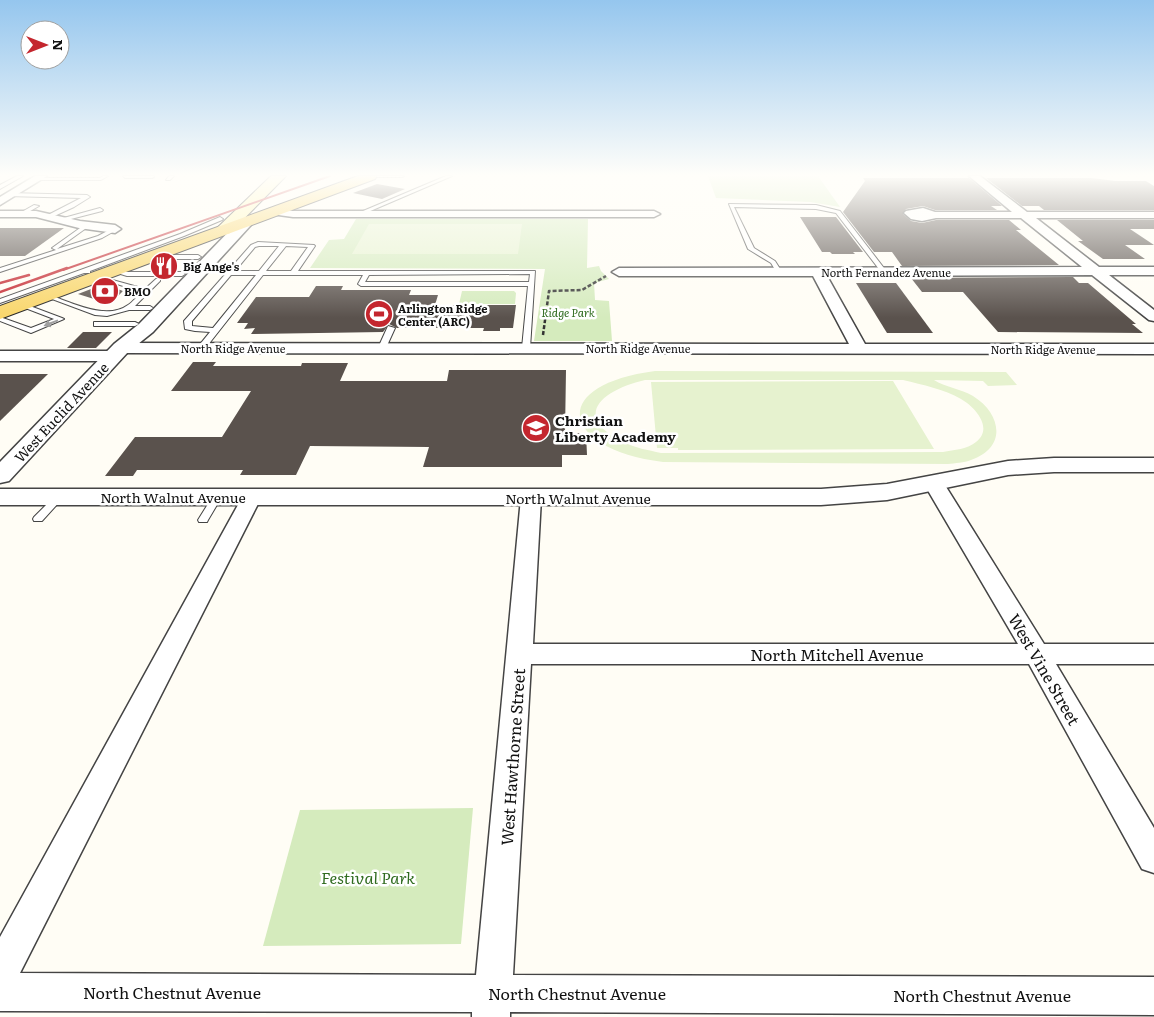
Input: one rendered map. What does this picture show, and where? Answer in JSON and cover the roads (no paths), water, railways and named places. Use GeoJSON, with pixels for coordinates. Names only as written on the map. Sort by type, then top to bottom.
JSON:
{"type":"FeatureCollection","features":[{"type":"Feature","properties":{"kind":"main road"},"geometry":{"type":"LineString","coordinates":[[0,313],[160,254],[221,225],[234,223]]}},
{"type":"Feature","properties":{"kind":"street"},"geometry":{"type":"LineString","coordinates":[[81,223],[114,229]]}},
{"type":"Feature","properties":{"kind":"street","name":"West Euclid Avenue"},"geometry":{"type":"LineString","coordinates":[[0,476],[117,352],[146,328],[245,223]]}},
{"type":"Feature","properties":{"kind":"street"},"geometry":{"type":"LineString","coordinates":[[1034,223],[1154,317]]}},
{"type":"Feature","properties":{"kind":"street","name":"West Euclid Avenue"},"geometry":{"type":"LineString","coordinates":[[117,352],[132,316],[148,300],[182,274],[198,257],[221,225]]}},
{"type":"Feature","properties":{"kind":"street","name":"North Fernandez Avenue"},"geometry":{"type":"LineString","coordinates":[[619,272],[1154,271]]}},
{"type":"Feature","properties":{"kind":"street"},"geometry":{"type":"LineString","coordinates":[[818,272],[860,349]]}},
{"type":"Feature","properties":{"kind":"street","name":"North Ridge Avenue"},"geometry":{"type":"LineString","coordinates":[[0,356],[201,348],[382,348],[526,345],[860,349],[1154,349]]}},
{"type":"Feature","properties":{"kind":"street","name":"North Walnut Avenue"},"geometry":{"type":"LineString","coordinates":[[0,497],[821,497],[887,492],[1008,468],[1054,465],[1154,466]]}},
{"type":"Feature","properties":{"kind":"street","name":"West Vine Street"},"geometry":{"type":"LineString","coordinates":[[933,482],[1036,654],[1154,858]]}},
{"type":"Feature","properties":{"kind":"street"},"geometry":{"type":"LineString","coordinates":[[0,974],[251,498]]}},
{"type":"Feature","properties":{"kind":"street","name":"West Hawthorne Street"},"geometry":{"type":"LineString","coordinates":[[492,1005],[531,498]]}},
{"type":"Feature","properties":{"kind":"street","name":"North Mitchell Avenue"},"geometry":{"type":"LineString","coordinates":[[520,654],[1154,654]]}},
{"type":"Feature","properties":{"kind":"street","name":"North Chestnut Avenue"},"geometry":{"type":"LineString","coordinates":[[0,992],[492,1005],[1154,996]]}},
{"type":"Feature","properties":{"kind":"lane"},"geometry":{"type":"LineString","coordinates":[[739,223],[751,249],[773,262],[779,272]]}},
{"type":"Feature","properties":{"kind":"lane"},"geometry":{"type":"LineString","coordinates":[[847,223],[884,272]]}},
{"type":"Feature","properties":{"kind":"lane"},"geometry":{"type":"LineString","coordinates":[[53,252],[55,248],[87,225]]}},
{"type":"Feature","properties":{"kind":"lane"},"geometry":{"type":"LineString","coordinates":[[102,275],[182,235],[221,225]]}},
{"type":"Feature","properties":{"kind":"lane"},"geometry":{"type":"LineString","coordinates":[[0,270],[100,237],[114,229]]}},
{"type":"Feature","properties":{"kind":"lane"},"geometry":{"type":"LineString","coordinates":[[215,330],[195,329],[188,326],[188,322],[253,246],[258,244],[284,244],[312,246],[293,273]]}},
{"type":"Feature","properties":{"kind":"lane"},"geometry":{"type":"LineString","coordinates":[[201,348],[263,273],[284,244]]}},
{"type":"Feature","properties":{"kind":"lane"},"geometry":{"type":"LineString","coordinates":[[160,254],[172,257],[198,257]]}},
{"type":"Feature","properties":{"kind":"lane"},"geometry":{"type":"LineString","coordinates":[[230,273],[533,272],[526,345]]}},
{"type":"Feature","properties":{"kind":"lane"},"geometry":{"type":"LineString","coordinates":[[367,273],[361,284],[531,284]]}},
{"type":"Feature","properties":{"kind":"lane"},"geometry":{"type":"LineString","coordinates":[[0,301],[102,275],[182,274]]}},
{"type":"Feature","properties":{"kind":"lane"},"geometry":{"type":"LineString","coordinates":[[102,275],[135,288],[148,300],[158,280]]}},
{"type":"Feature","properties":{"kind":"lane"},"geometry":{"type":"LineString","coordinates":[[47,296],[94,313],[132,316]]}},
{"type":"Feature","properties":{"kind":"lane"},"geometry":{"type":"LineString","coordinates":[[0,319],[31,331],[60,319],[22,305]]}},
{"type":"Feature","properties":{"kind":"lane"},"geometry":{"type":"LineString","coordinates":[[97,324],[132,316]]}},
{"type":"Feature","properties":{"kind":"lane"},"geometry":{"type":"LineString","coordinates":[[382,348],[391,328]]}},
{"type":"Feature","properties":{"kind":"lane"},"geometry":{"type":"LineString","coordinates":[[38,519],[59,497]]}},
{"type":"Feature","properties":{"kind":"lane"},"geometry":{"type":"LineString","coordinates":[[203,520],[216,498]]}},
{"type":"Feature","properties":{"kind":"railway"},"geometry":{"type":"LineString","coordinates":[[63,270],[195,223]]}},
{"type":"Feature","properties":{"kind":"railway"},"geometry":{"type":"LineString","coordinates":[[0,292],[67,268]]}},
{"type":"Feature","properties":{"kind":"railway"},"geometry":{"type":"LineString","coordinates":[[0,283],[29,275]]}},
{"type":"Feature","properties":{"kind":"place","name":"Big Ange's"},"geometry":{"type":"Point","coordinates":[164,266]}},
{"type":"Feature","properties":{"kind":"place","name":"BMO"},"geometry":{"type":"Point","coordinates":[105,291]}},
{"type":"Feature","properties":{"kind":"place","name":"Arlington Ridge Center (ARC)"},"geometry":{"type":"Point","coordinates":[379,314]}},
{"type":"Feature","properties":{"kind":"place","name":"Christian Liberty Academy"},"geometry":{"type":"Point","coordinates":[536,428]}},
{"type":"Feature","properties":{"kind":"park label","name":"Ridge Park"},"geometry":{"type":"Point","coordinates":[568,312]}},
{"type":"Feature","properties":{"kind":"park label","name":"Festival Park"},"geometry":{"type":"Point","coordinates":[368,877]}}]}
